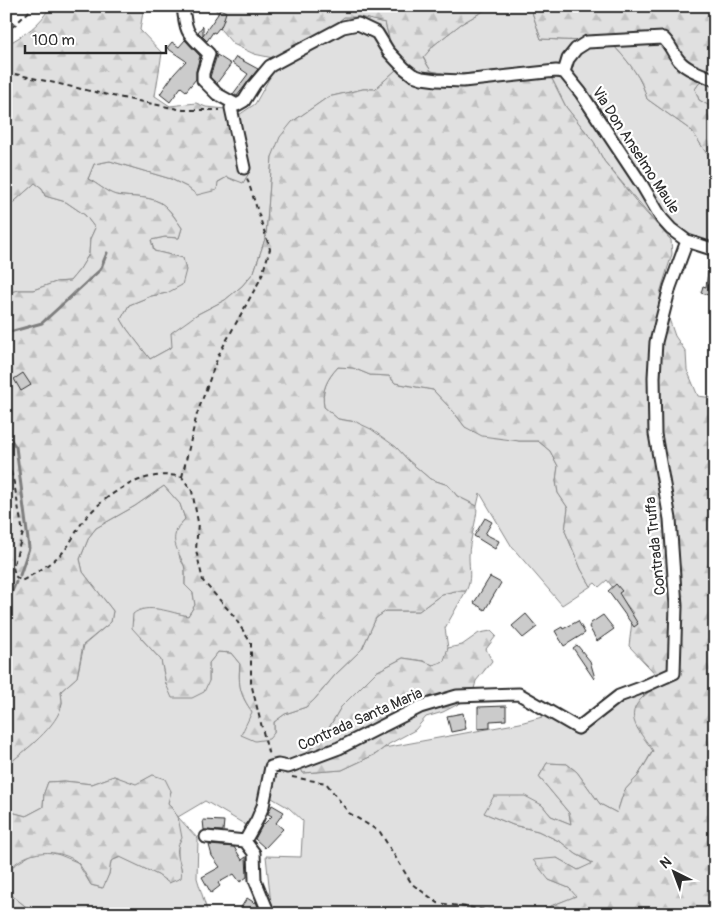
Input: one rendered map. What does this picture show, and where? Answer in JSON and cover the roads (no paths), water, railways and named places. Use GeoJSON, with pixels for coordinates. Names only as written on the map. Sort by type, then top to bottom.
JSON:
{"type":"FeatureCollection","features":[{"type":"Feature","properties":{"kind":"street"},"geometry":{"type":"LineString","coordinates":[[184,6],[186,29],[192,39],[209,54],[203,73],[203,80],[217,94],[237,105],[244,101],[254,84],[270,66],[328,37],[343,27],[358,24],[378,33],[388,51],[404,68],[413,75],[422,78],[463,81],[556,71],[564,72],[568,59],[576,49],[587,42],[663,38],[669,43],[684,66],[715,80]]}},
{"type":"Feature","properties":{"kind":"street","name":"Via Don Anselmo Maule"},"geometry":{"type":"LineString","coordinates":[[564,72],[581,93],[642,185],[662,219],[671,229],[687,241]]}},
{"type":"Feature","properties":{"kind":"street"},"geometry":{"type":"LineString","coordinates":[[231,108],[244,168]]}},
{"type":"Feature","properties":{"kind":"street"},"geometry":{"type":"LineString","coordinates":[[687,241],[715,250]]}},
{"type":"Feature","properties":{"kind":"street","name":"Contrada Truffa"},"geometry":{"type":"LineString","coordinates":[[519,694],[578,728],[618,696],[674,673],[676,606],[670,519],[655,434],[655,360],[656,342],[668,296],[687,241]]}},
{"type":"Feature","properties":{"kind":"street","name":"Contrada Santa Maria"},"geometry":{"type":"LineString","coordinates":[[246,841],[263,806],[271,767],[278,765],[288,766],[339,748],[420,707],[457,696],[519,694]]}},
{"type":"Feature","properties":{"kind":"street"},"geometry":{"type":"LineString","coordinates":[[206,838],[246,841],[254,853],[255,880],[269,914]]}},
{"type":"Feature","properties":{"kind":"waterway"},"geometry":{"type":"LineString","coordinates":[[6,333],[42,323],[100,270],[107,253]]}},
{"type":"Feature","properties":{"kind":"waterway"},"geometry":{"type":"LineString","coordinates":[[6,433],[16,447],[29,548],[20,575]]}},
{"type":"Feature","properties":{"kind":"waterway"},"geometry":{"type":"LineString","coordinates":[[6,606],[16,582]]}}]}
